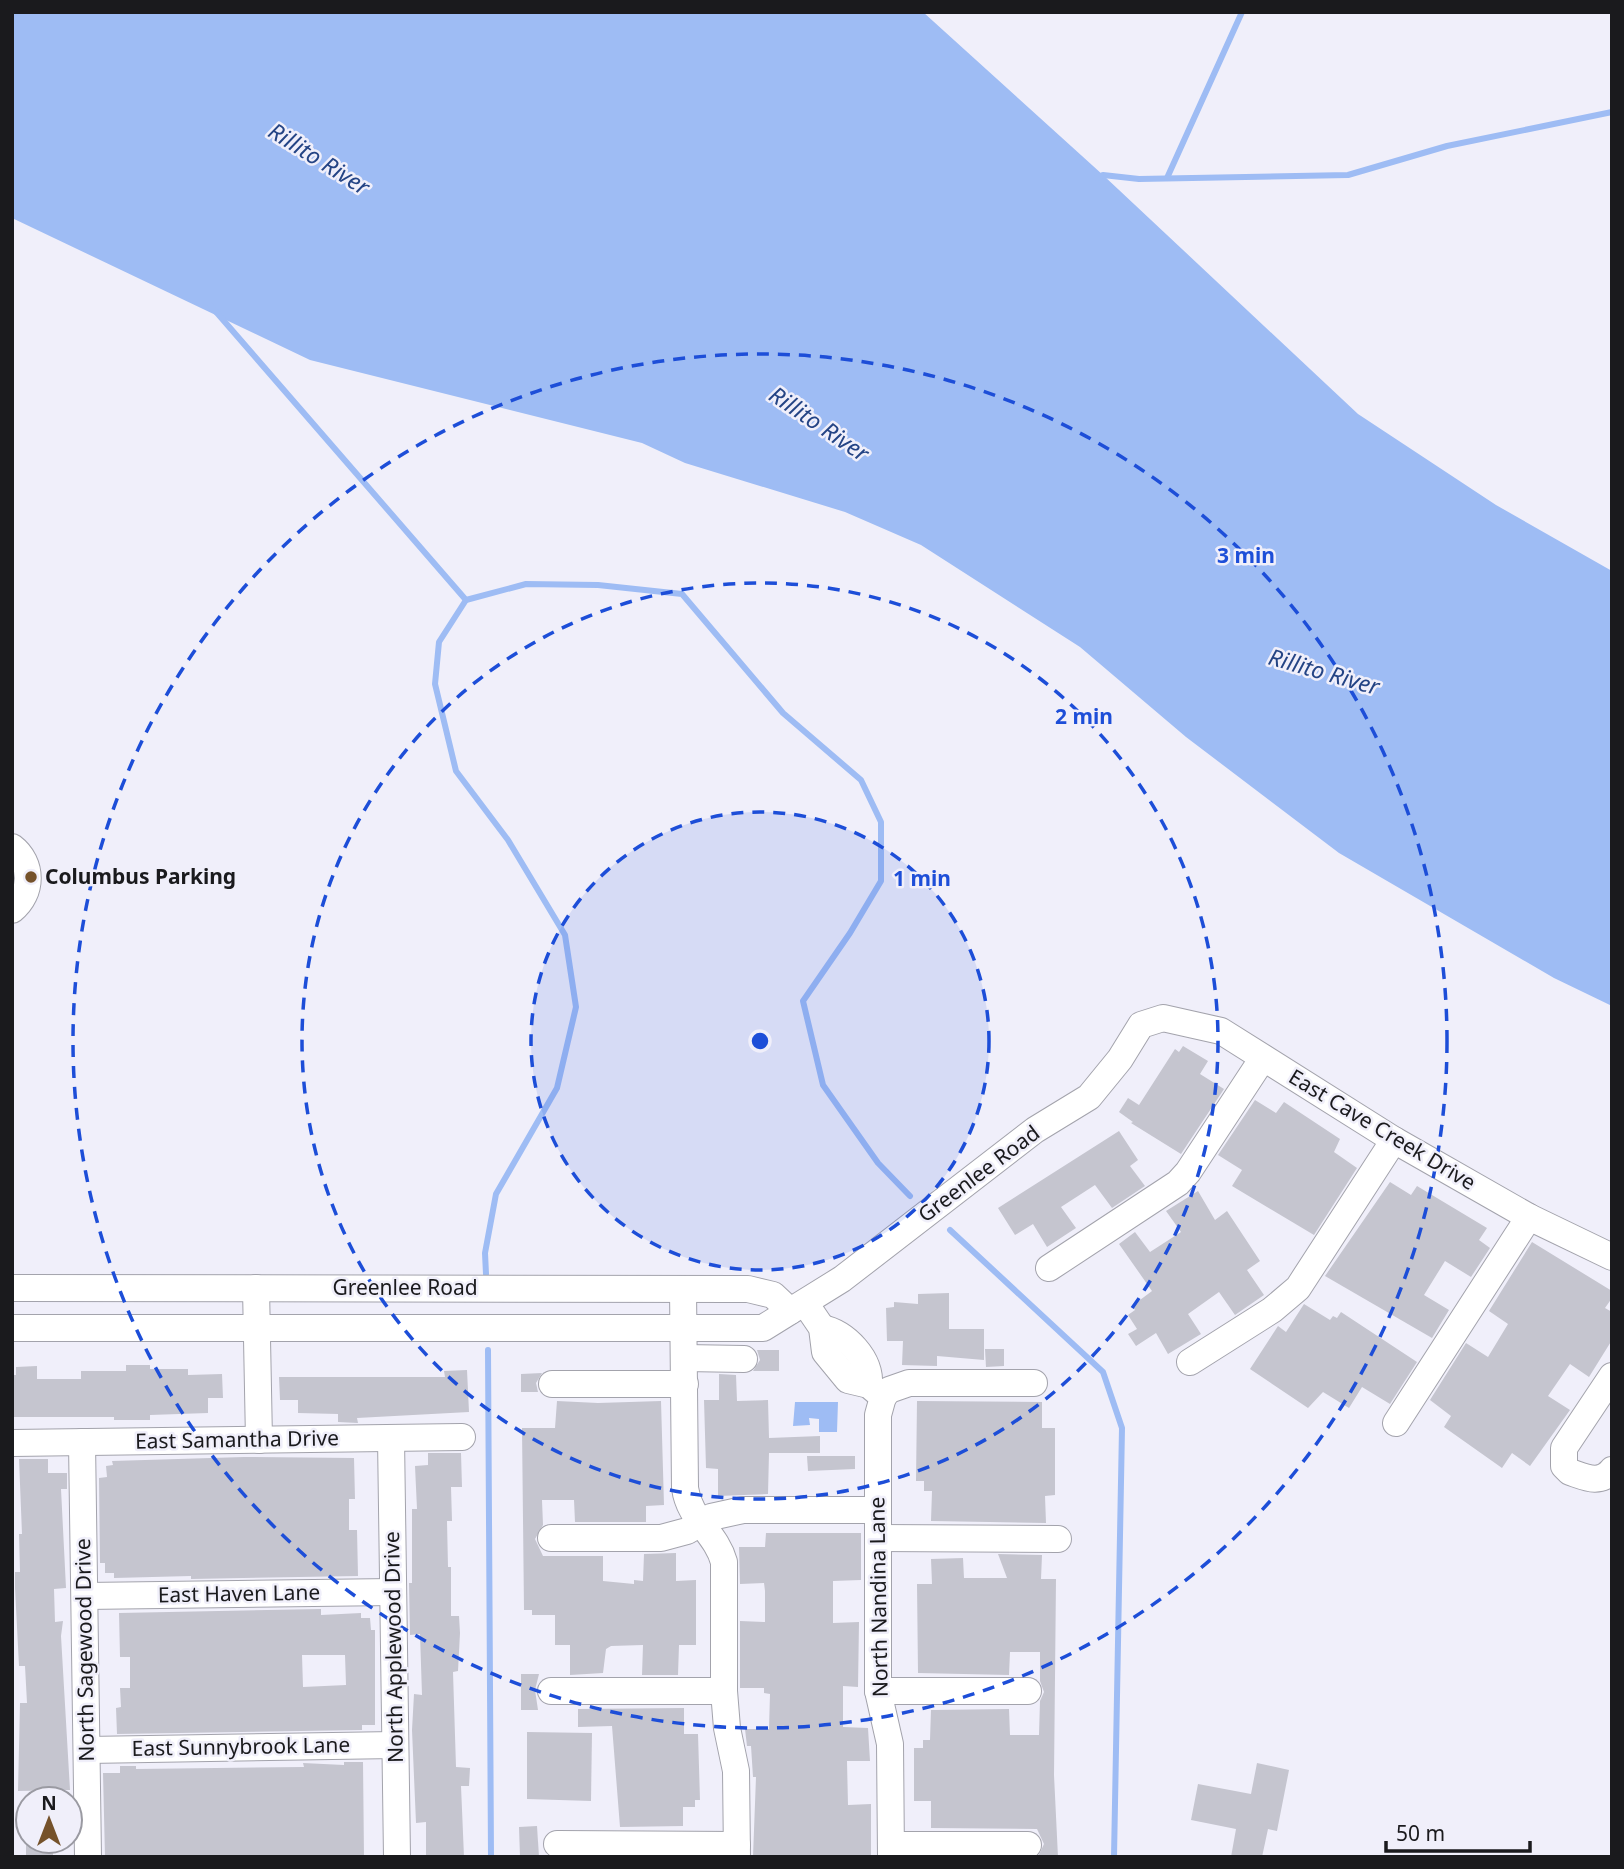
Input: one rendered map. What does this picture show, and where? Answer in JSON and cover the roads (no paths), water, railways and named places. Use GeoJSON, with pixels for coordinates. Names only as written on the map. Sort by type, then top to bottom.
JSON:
{"type":"FeatureCollection","features":[{"type":"Feature","properties":{"kind":"street"},"geometry":{"type":"LineString","coordinates":[[12,847],[24,860],[28,880],[22,902],[12,910]]}},
{"type":"Feature","properties":{"kind":"street","name":"East Cave Creek Drive"},"geometry":{"type":"LineString","coordinates":[[1151,1021],[1173,1019],[1206,1026],[1237,1039],[1394,1140],[1529,1217],[1612,1257]]}},
{"type":"Feature","properties":{"kind":"street","name":"Greenlee Road"},"geometry":{"type":"LineString","coordinates":[[12,1328],[763,1328],[842,1279],[1035,1130],[1089,1097],[1120,1059],[1133,1034],[1151,1021]]}},
{"type":"Feature","properties":{"kind":"street"},"geometry":{"type":"LineString","coordinates":[[1049,1268],[1178,1183],[1263,1058]]}},
{"type":"Feature","properties":{"kind":"street"},"geometry":{"type":"LineString","coordinates":[[1190,1362],[1272,1310],[1298,1288],[1394,1140]]}},
{"type":"Feature","properties":{"kind":"street"},"geometry":{"type":"LineString","coordinates":[[1395,1423],[1529,1217]]}},
{"type":"Feature","properties":{"kind":"street","name":"Greenlee Road"},"geometry":{"type":"LineString","coordinates":[[12,1288],[761,1290],[798,1307]]}},
{"type":"Feature","properties":{"kind":"street"},"geometry":{"type":"LineString","coordinates":[[256,1288],[259,1440]]}},
{"type":"Feature","properties":{"kind":"street"},"geometry":{"type":"LineString","coordinates":[[556,1844],[737,1851],[736,1771],[727,1728],[724,1692],[724,1562],[719,1546],[691,1513],[685,1488],[683,1289]]}},
{"type":"Feature","properties":{"kind":"street"},"geometry":{"type":"LineString","coordinates":[[798,1307],[822,1328],[825,1352],[848,1380],[876,1391],[889,1390],[908,1383],[1034,1383]]}},
{"type":"Feature","properties":{"kind":"street"},"geometry":{"type":"LineString","coordinates":[[552,1384],[685,1371],[744,1359]]}},
{"type":"Feature","properties":{"kind":"street"},"geometry":{"type":"LineString","coordinates":[[1612,1376],[1564,1448],[1563,1457],[1570,1472],[1593,1480],[1606,1477],[1612,1470]]}},
{"type":"Feature","properties":{"kind":"street","name":"North Nandina Lane"},"geometry":{"type":"LineString","coordinates":[[876,1391],[878,1691],[890,1744],[891,1851]]}},
{"type":"Feature","properties":{"kind":"street","name":"East Samantha Drive"},"geometry":{"type":"LineString","coordinates":[[12,1443],[462,1437]]}},
{"type":"Feature","properties":{"kind":"street","name":"North Applewood Drive"},"geometry":{"type":"LineString","coordinates":[[391,1438],[397,1857]]}},
{"type":"Feature","properties":{"kind":"street","name":"North Sagewood Drive"},"geometry":{"type":"LineString","coordinates":[[82,1443],[88,1857]]}},
{"type":"Feature","properties":{"kind":"street"},"geometry":{"type":"LineString","coordinates":[[551,1538],[675,1536],[719,1514],[743,1510],[878,1510]]}},
{"type":"Feature","properties":{"kind":"street"},"geometry":{"type":"LineString","coordinates":[[878,1538],[1058,1539]]}},
{"type":"Feature","properties":{"kind":"street","name":"East Haven Lane"},"geometry":{"type":"LineString","coordinates":[[85,1596],[393,1592]]}},
{"type":"Feature","properties":{"kind":"street"},"geometry":{"type":"LineString","coordinates":[[551,1690],[724,1692]]}},
{"type":"Feature","properties":{"kind":"street"},"geometry":{"type":"LineString","coordinates":[[878,1691],[1028,1692]]}},
{"type":"Feature","properties":{"kind":"street","name":"East Sunnybrook Lane"},"geometry":{"type":"LineString","coordinates":[[87,1749],[395,1745]]}},
{"type":"Feature","properties":{"kind":"street"},"geometry":{"type":"LineString","coordinates":[[891,1851],[1028,1845]]}},
{"type":"Feature","properties":{"kind":"water","name":"Rillito River"},"geometry":{"type":"Polygon","coordinates":[[[12,12],[923,12],[1103,175],[1358,414],[1496,505],[1612,571],[1612,1006],[1554,978],[1339,853],[1186,737],[1080,647],[921,545],[845,512],[685,463],[642,443],[310,360],[12,218],[12,12]]]}},
{"type":"Feature","properties":{"kind":"water"},"geometry":{"type":"Polygon","coordinates":[[[795,1402],[838,1402],[837,1432],[819,1432],[819,1419],[809,1418],[810,1425],[793,1426],[795,1402]]]}},
{"type":"Feature","properties":{"kind":"waterway"},"geometry":{"type":"LineString","coordinates":[[1167,178],[1242,12]]}},
{"type":"Feature","properties":{"kind":"waterway"},"geometry":{"type":"LineString","coordinates":[[1097,178],[1103,175],[1139,179],[1348,175],[1447,146],[1612,112]]}},
{"type":"Feature","properties":{"kind":"waterway"},"geometry":{"type":"LineString","coordinates":[[211,306],[466,600]]}},
{"type":"Feature","properties":{"kind":"waterway"},"geometry":{"type":"LineString","coordinates":[[486,1274],[485,1253],[496,1194],[557,1088],[576,1007],[565,935],[508,840],[456,771],[435,684],[439,642],[466,600],[526,584],[598,585],[682,594],[783,713],[861,780],[881,822],[881,881],[850,933],[803,1001],[823,1085],[878,1163],[910,1196]]}},
{"type":"Feature","properties":{"kind":"waterway"},"geometry":{"type":"LineString","coordinates":[[950,1230],[1103,1372],[1122,1428],[1114,1857]]}},
{"type":"Feature","properties":{"kind":"waterway"},"geometry":{"type":"LineString","coordinates":[[488,1350],[491,1857]]}},
{"type":"Feature","properties":{"kind":"place","name":"Columbus Parking"},"geometry":{"type":"Point","coordinates":[31,877]}}]}
